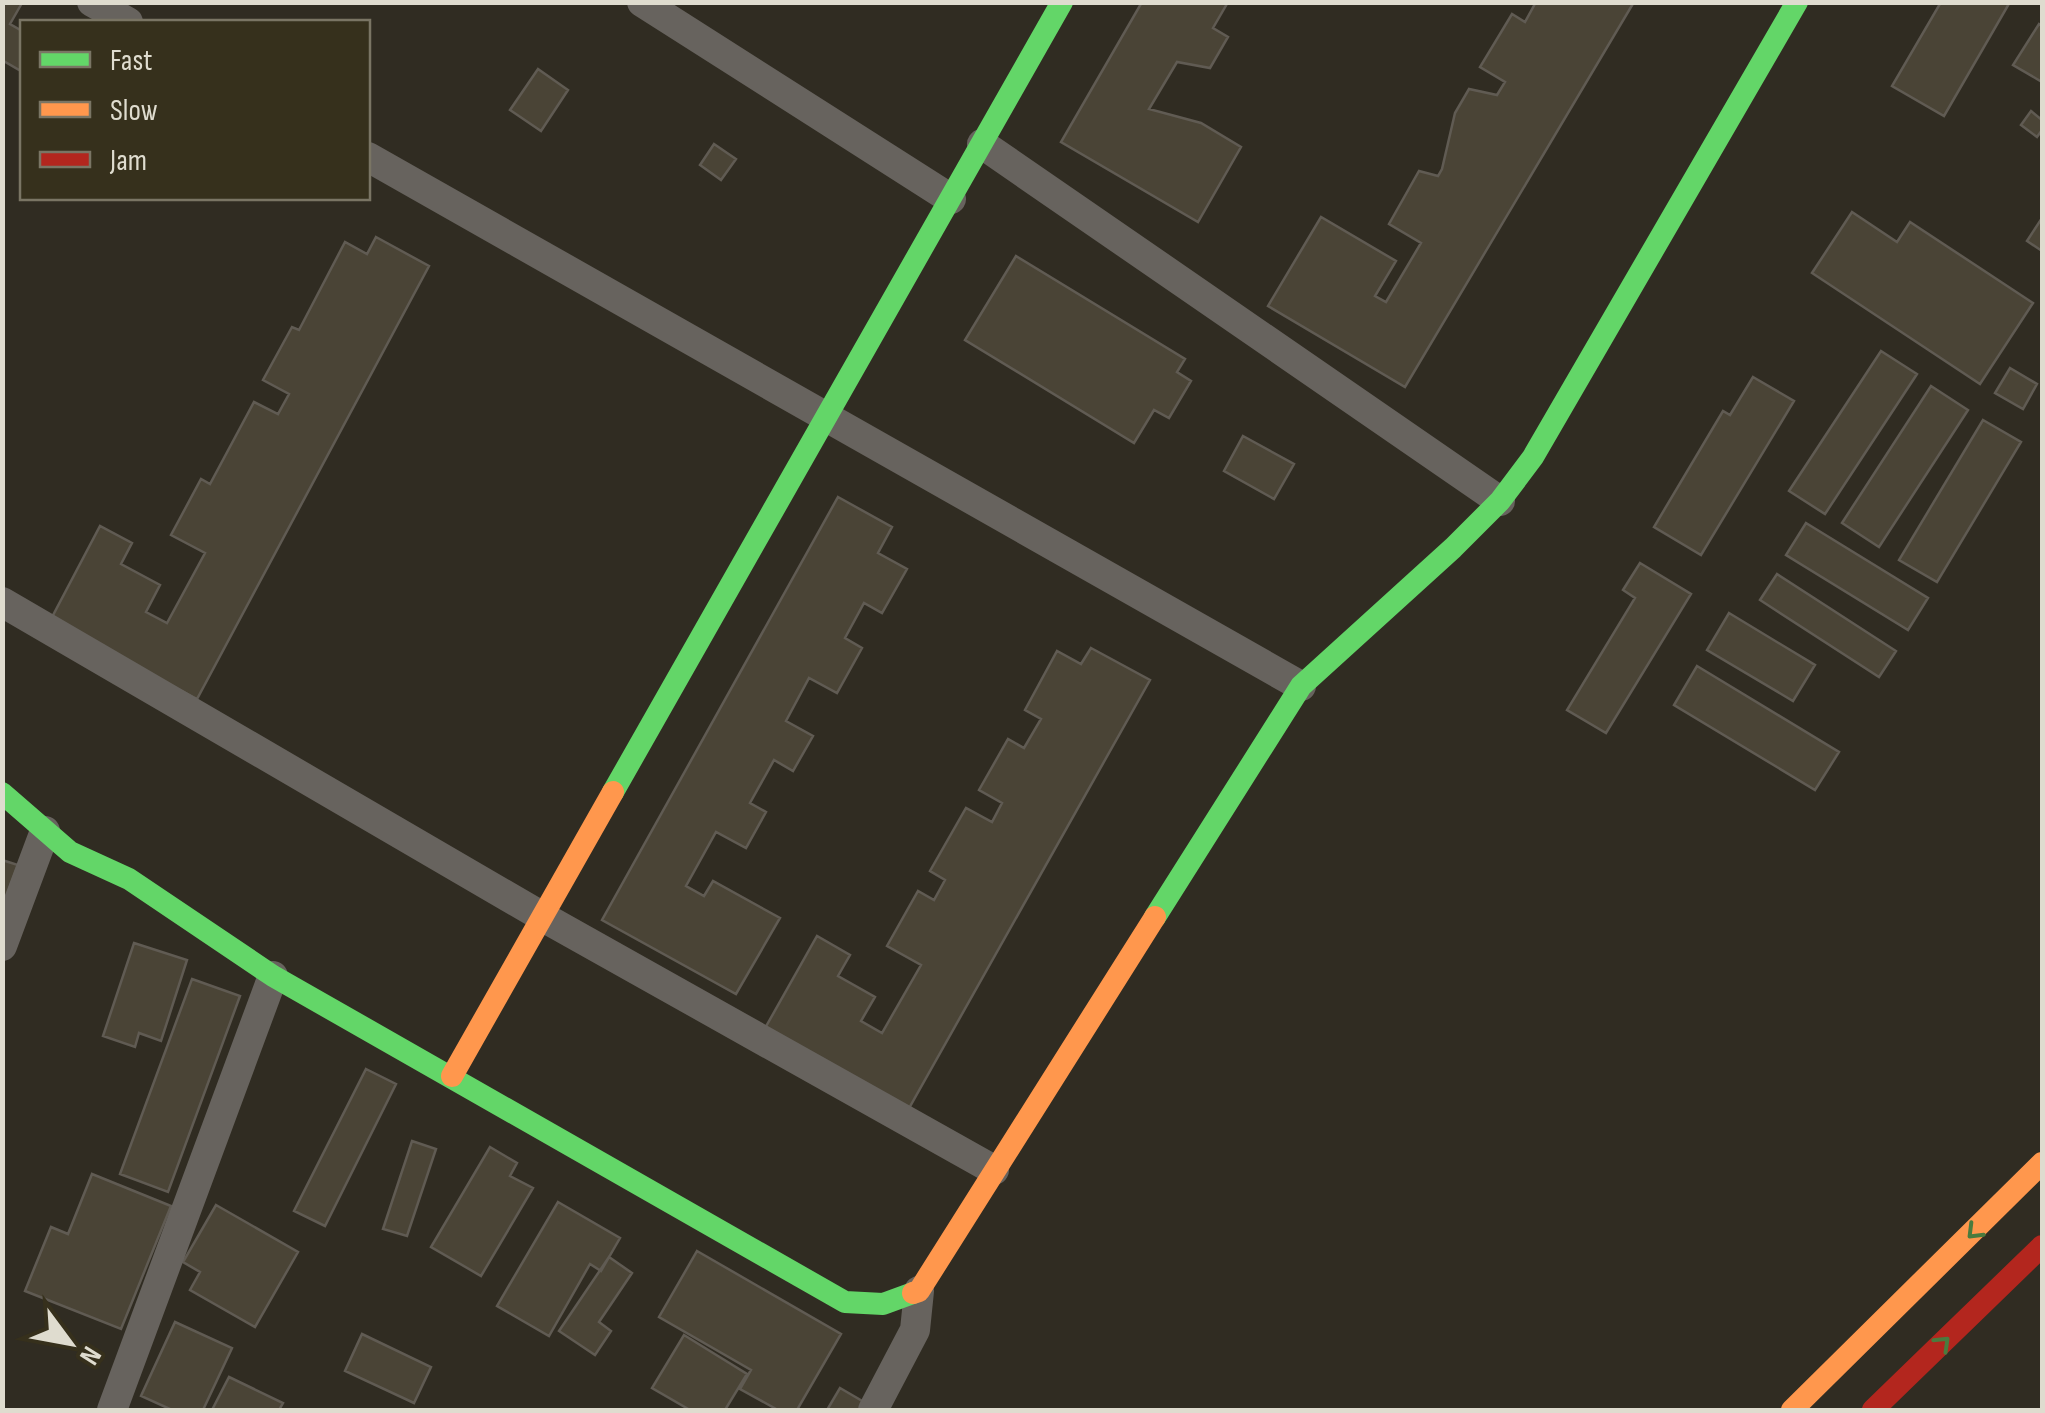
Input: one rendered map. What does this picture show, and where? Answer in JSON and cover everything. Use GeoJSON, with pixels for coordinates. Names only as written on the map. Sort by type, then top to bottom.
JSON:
{"type":"FeatureCollection","features":[{"type":"Feature","properties":{"kind":"main road"},"geometry":{"type":"LineString","coordinates":[[452,1076],[1062,2]]}},
{"type":"Feature","properties":{"kind":"main road"},"geometry":{"type":"LineString","coordinates":[[2,793],[70,852],[129,879],[272,976],[845,1302],[883,1304],[919,1291],[1301,686],[1500,501],[1533,457],[1797,2]]}},
{"type":"Feature","properties":{"kind":"main road"},"geometry":{"type":"LineString","coordinates":[[1792,1410],[2042,1163]]}},
{"type":"Feature","properties":{"kind":"main road"},"geometry":{"type":"LineString","coordinates":[[1873,1410],[2042,1246]]}},
{"type":"Feature","properties":{"kind":"street"},"geometry":{"type":"LineString","coordinates":[[92,2],[124,20]]}},
{"type":"Feature","properties":{"kind":"street"},"geometry":{"type":"LineString","coordinates":[[642,2],[950,199]]}},
{"type":"Feature","properties":{"kind":"street"},"geometry":{"type":"LineString","coordinates":[[982,144],[1500,501]]}},
{"type":"Feature","properties":{"kind":"street"},"geometry":{"type":"LineString","coordinates":[[370,158],[1301,686]]}},
{"type":"Feature","properties":{"kind":"street"},"geometry":{"type":"LineString","coordinates":[[2,602],[542,917],[994,1170]]}},
{"type":"Feature","properties":{"kind":"street"},"geometry":{"type":"LineString","coordinates":[[2,946],[45,831]]}},
{"type":"Feature","properties":{"kind":"street"},"geometry":{"type":"LineString","coordinates":[[112,1410],[272,976]]}},
{"type":"Feature","properties":{"kind":"street"},"geometry":{"type":"LineString","coordinates":[[873,1410],[915,1330],[919,1291]]}},
{"type":"Feature","properties":{"kind":"building"},"geometry":{"type":"Polygon","coordinates":[[[2,2],[22,3],[10,24],[20,30],[20,70],[2,60],[2,2]]]}},
{"type":"Feature","properties":{"kind":"building"},"geometry":{"type":"Polygon","coordinates":[[[1142,2],[1228,2],[1213,28],[1228,37],[1210,68],[1177,62],[1149,109],[1201,123],[1241,147],[1198,222],[1061,142],[1142,2]]]}},
{"type":"Feature","properties":{"kind":"building"},"geometry":{"type":"Polygon","coordinates":[[[1536,2],[1634,2],[1405,387],[1268,306],[1321,217],[1396,261],[1375,296],[1386,302],[1421,243],[1389,224],[1419,171],[1438,176],[1455,113],[1469,89],[1497,95],[1505,82],[1480,67],[1512,14],[1525,22],[1536,2]]]}},
{"type":"Feature","properties":{"kind":"building"},"geometry":{"type":"Polygon","coordinates":[[[1941,2],[2010,2],[1944,116],[1892,86],[1941,2]]]}},
{"type":"Feature","properties":{"kind":"building"},"geometry":{"type":"Polygon","coordinates":[[[2039,24],[2042,26],[2042,82],[2013,65],[2039,24]]]}},
{"type":"Feature","properties":{"kind":"building"},"geometry":{"type":"Polygon","coordinates":[[[538,69],[568,90],[541,131],[510,110],[538,69]]]}},
{"type":"Feature","properties":{"kind":"building"},"geometry":{"type":"Polygon","coordinates":[[[2031,111],[2042,120],[2037,137],[2021,125],[2031,111]]]}},
{"type":"Feature","properties":{"kind":"building"},"geometry":{"type":"Polygon","coordinates":[[[714,144],[736,159],[721,180],[700,165],[714,144]]]}},
{"type":"Feature","properties":{"kind":"building"},"geometry":{"type":"Polygon","coordinates":[[[1852,212],[1897,242],[1910,222],[2033,303],[1980,384],[1812,273],[1852,212]]]}},
{"type":"Feature","properties":{"kind":"building"},"geometry":{"type":"Polygon","coordinates":[[[2042,218],[2042,251],[2027,241],[2042,218]]]}},
{"type":"Feature","properties":{"kind":"building"},"geometry":{"type":"Polygon","coordinates":[[[376,237],[429,266],[197,699],[50,621],[100,526],[132,543],[121,564],[160,585],[146,612],[167,623],[205,553],[171,535],[201,479],[210,484],[254,402],[278,414],[289,394],[263,380],[292,327],[299,330],[345,242],[367,254],[376,237]]]}},
{"type":"Feature","properties":{"kind":"building"},"geometry":{"type":"Polygon","coordinates":[[[1016,256],[1185,359],[1177,372],[1191,381],[1169,418],[1154,410],[1134,443],[965,340],[1016,256]]]}},
{"type":"Feature","properties":{"kind":"building"},"geometry":{"type":"Polygon","coordinates":[[[1881,351],[1917,374],[1825,514],[1789,491],[1881,351]]]}},
{"type":"Feature","properties":{"kind":"building"},"geometry":{"type":"Polygon","coordinates":[[[2010,368],[2037,384],[2023,409],[1995,393],[2010,368]]]}},
{"type":"Feature","properties":{"kind":"building"},"geometry":{"type":"Polygon","coordinates":[[[1753,377],[1794,401],[1701,555],[1654,527],[1723,411],[1730,415],[1753,377]]]}},
{"type":"Feature","properties":{"kind":"building"},"geometry":{"type":"Polygon","coordinates":[[[1931,386],[1968,410],[1879,547],[1842,523],[1931,386]]]}},
{"type":"Feature","properties":{"kind":"building"},"geometry":{"type":"Polygon","coordinates":[[[1983,420],[2021,442],[1937,582],[1899,560],[1983,420]]]}},
{"type":"Feature","properties":{"kind":"building"},"geometry":{"type":"Polygon","coordinates":[[[1243,436],[1294,464],[1274,499],[1224,471],[1243,436]]]}},
{"type":"Feature","properties":{"kind":"building"},"geometry":{"type":"Polygon","coordinates":[[[838,497],[892,527],[878,553],[907,569],[882,613],[864,603],[845,638],[862,648],[837,693],[809,678],[786,721],[813,736],[793,771],[774,760],[750,803],[766,812],[746,848],[716,832],[686,886],[704,896],[713,881],[780,918],[736,994],[602,920],[838,497]]]}},
{"type":"Feature","properties":{"kind":"building"},"geometry":{"type":"Polygon","coordinates":[[[1806,523],[1928,598],[1908,630],[1786,555],[1806,523]]]}},
{"type":"Feature","properties":{"kind":"building"},"geometry":{"type":"Polygon","coordinates":[[[1640,563],[1691,594],[1606,733],[1567,710],[1635,598],[1623,590],[1640,563]]]}},
{"type":"Feature","properties":{"kind":"building"},"geometry":{"type":"Polygon","coordinates":[[[1777,574],[1896,651],[1879,677],[1760,600],[1777,574]]]}},
{"type":"Feature","properties":{"kind":"building"},"geometry":{"type":"Polygon","coordinates":[[[1729,613],[1815,665],[1793,701],[1707,650],[1729,613]]]}},
{"type":"Feature","properties":{"kind":"building"},"geometry":{"type":"Polygon","coordinates":[[[1091,648],[1150,680],[908,1110],[764,1030],[817,936],[850,955],[838,976],[875,997],[861,1021],[882,1033],[921,965],[887,946],[918,891],[934,900],[945,880],[930,871],[966,808],[992,822],[1002,803],[979,790],[1008,739],[1024,748],[1041,719],[1025,710],[1057,651],[1081,664],[1091,648]]]}},
{"type":"Feature","properties":{"kind":"building"},"geometry":{"type":"Polygon","coordinates":[[[1697,666],[1839,752],[1815,790],[1674,705],[1697,666]]]}},
{"type":"Feature","properties":{"kind":"building"},"geometry":{"type":"Polygon","coordinates":[[[2,860],[18,865],[2,908],[2,860]]]}},
{"type":"Feature","properties":{"kind":"building"},"geometry":{"type":"Polygon","coordinates":[[[134,943],[187,960],[161,1041],[139,1033],[135,1047],[103,1036],[134,943]]]}},
{"type":"Feature","properties":{"kind":"building"},"geometry":{"type":"Polygon","coordinates":[[[192,979],[240,996],[168,1192],[120,1174],[192,979]]]}},
{"type":"Feature","properties":{"kind":"building"},"geometry":{"type":"Polygon","coordinates":[[[366,1069],[396,1084],[325,1226],[294,1211],[366,1069]]]}},
{"type":"Feature","properties":{"kind":"building"},"geometry":{"type":"Polygon","coordinates":[[[412,1141],[436,1149],[407,1236],[383,1229],[412,1141]]]}},
{"type":"Feature","properties":{"kind":"building"},"geometry":{"type":"Polygon","coordinates":[[[490,1147],[517,1163],[510,1176],[533,1188],[481,1276],[431,1247],[490,1147]]]}},
{"type":"Feature","properties":{"kind":"building"},"geometry":{"type":"Polygon","coordinates":[[[92,1174],[171,1206],[121,1329],[25,1291],[51,1227],[68,1234],[92,1174]]]}},
{"type":"Feature","properties":{"kind":"building"},"geometry":{"type":"Polygon","coordinates":[[[558,1202],[620,1238],[601,1271],[590,1264],[549,1336],[497,1306],[558,1202]]]}},
{"type":"Feature","properties":{"kind":"building"},"geometry":{"type":"Polygon","coordinates":[[[216,1205],[298,1252],[255,1327],[190,1290],[200,1272],[183,1262],[216,1205]]]}},
{"type":"Feature","properties":{"kind":"building"},"geometry":{"type":"Polygon","coordinates":[[[697,1251],[841,1334],[797,1410],[778,1410],[740,1389],[751,1370],[659,1317],[697,1251]]]}},
{"type":"Feature","properties":{"kind":"building"},"geometry":{"type":"Polygon","coordinates":[[[609,1257],[632,1273],[599,1322],[611,1331],[595,1355],[559,1331],[609,1257]]]}},
{"type":"Feature","properties":{"kind":"building"},"geometry":{"type":"Polygon","coordinates":[[[175,1322],[232,1348],[203,1410],[172,1410],[141,1396],[175,1322]]]}},
{"type":"Feature","properties":{"kind":"building"},"geometry":{"type":"Polygon","coordinates":[[[362,1334],[431,1367],[414,1403],[345,1371],[362,1334]]]}},
{"type":"Feature","properties":{"kind":"building"},"geometry":{"type":"Polygon","coordinates":[[[684,1335],[747,1374],[725,1410],[690,1410],[652,1388],[684,1335]]]}},
{"type":"Feature","properties":{"kind":"building"},"geometry":{"type":"Polygon","coordinates":[[[229,1377],[283,1403],[279,1410],[212,1410],[229,1377]]]}},
{"type":"Feature","properties":{"kind":"building"},"geometry":{"type":"Polygon","coordinates":[[[840,1388],[869,1405],[866,1410],[827,1410],[840,1388]]]}},
{"type":"Feature","properties":{"kind":"traffic: fast"},"geometry":{"type":"LineString","coordinates":[[613,792],[1062,2]]}},
{"type":"Feature","properties":{"kind":"traffic: fast"},"geometry":{"type":"LineString","coordinates":[[1155,917],[1301,686],[1453,548],[1500,501],[1533,457],[1797,2]]}},
{"type":"Feature","properties":{"kind":"traffic: fast"},"geometry":{"type":"LineString","coordinates":[[2,793],[70,852],[129,879],[273,976],[845,1302],[883,1304],[913,1293]]}},
{"type":"Feature","properties":{"kind":"traffic: slow"},"geometry":{"type":"LineString","coordinates":[[452,1076],[613,792]]}},
{"type":"Feature","properties":{"kind":"traffic: slow"},"geometry":{"type":"LineString","coordinates":[[913,1293],[919,1291],[1155,917]]}},
{"type":"Feature","properties":{"kind":"traffic: slow"},"geometry":{"type":"LineString","coordinates":[[1792,1410],[2042,1163]]}},
{"type":"Feature","properties":{"kind":"traffic: jam"},"geometry":{"type":"LineString","coordinates":[[1873,1410],[2042,1246]]}}]}
